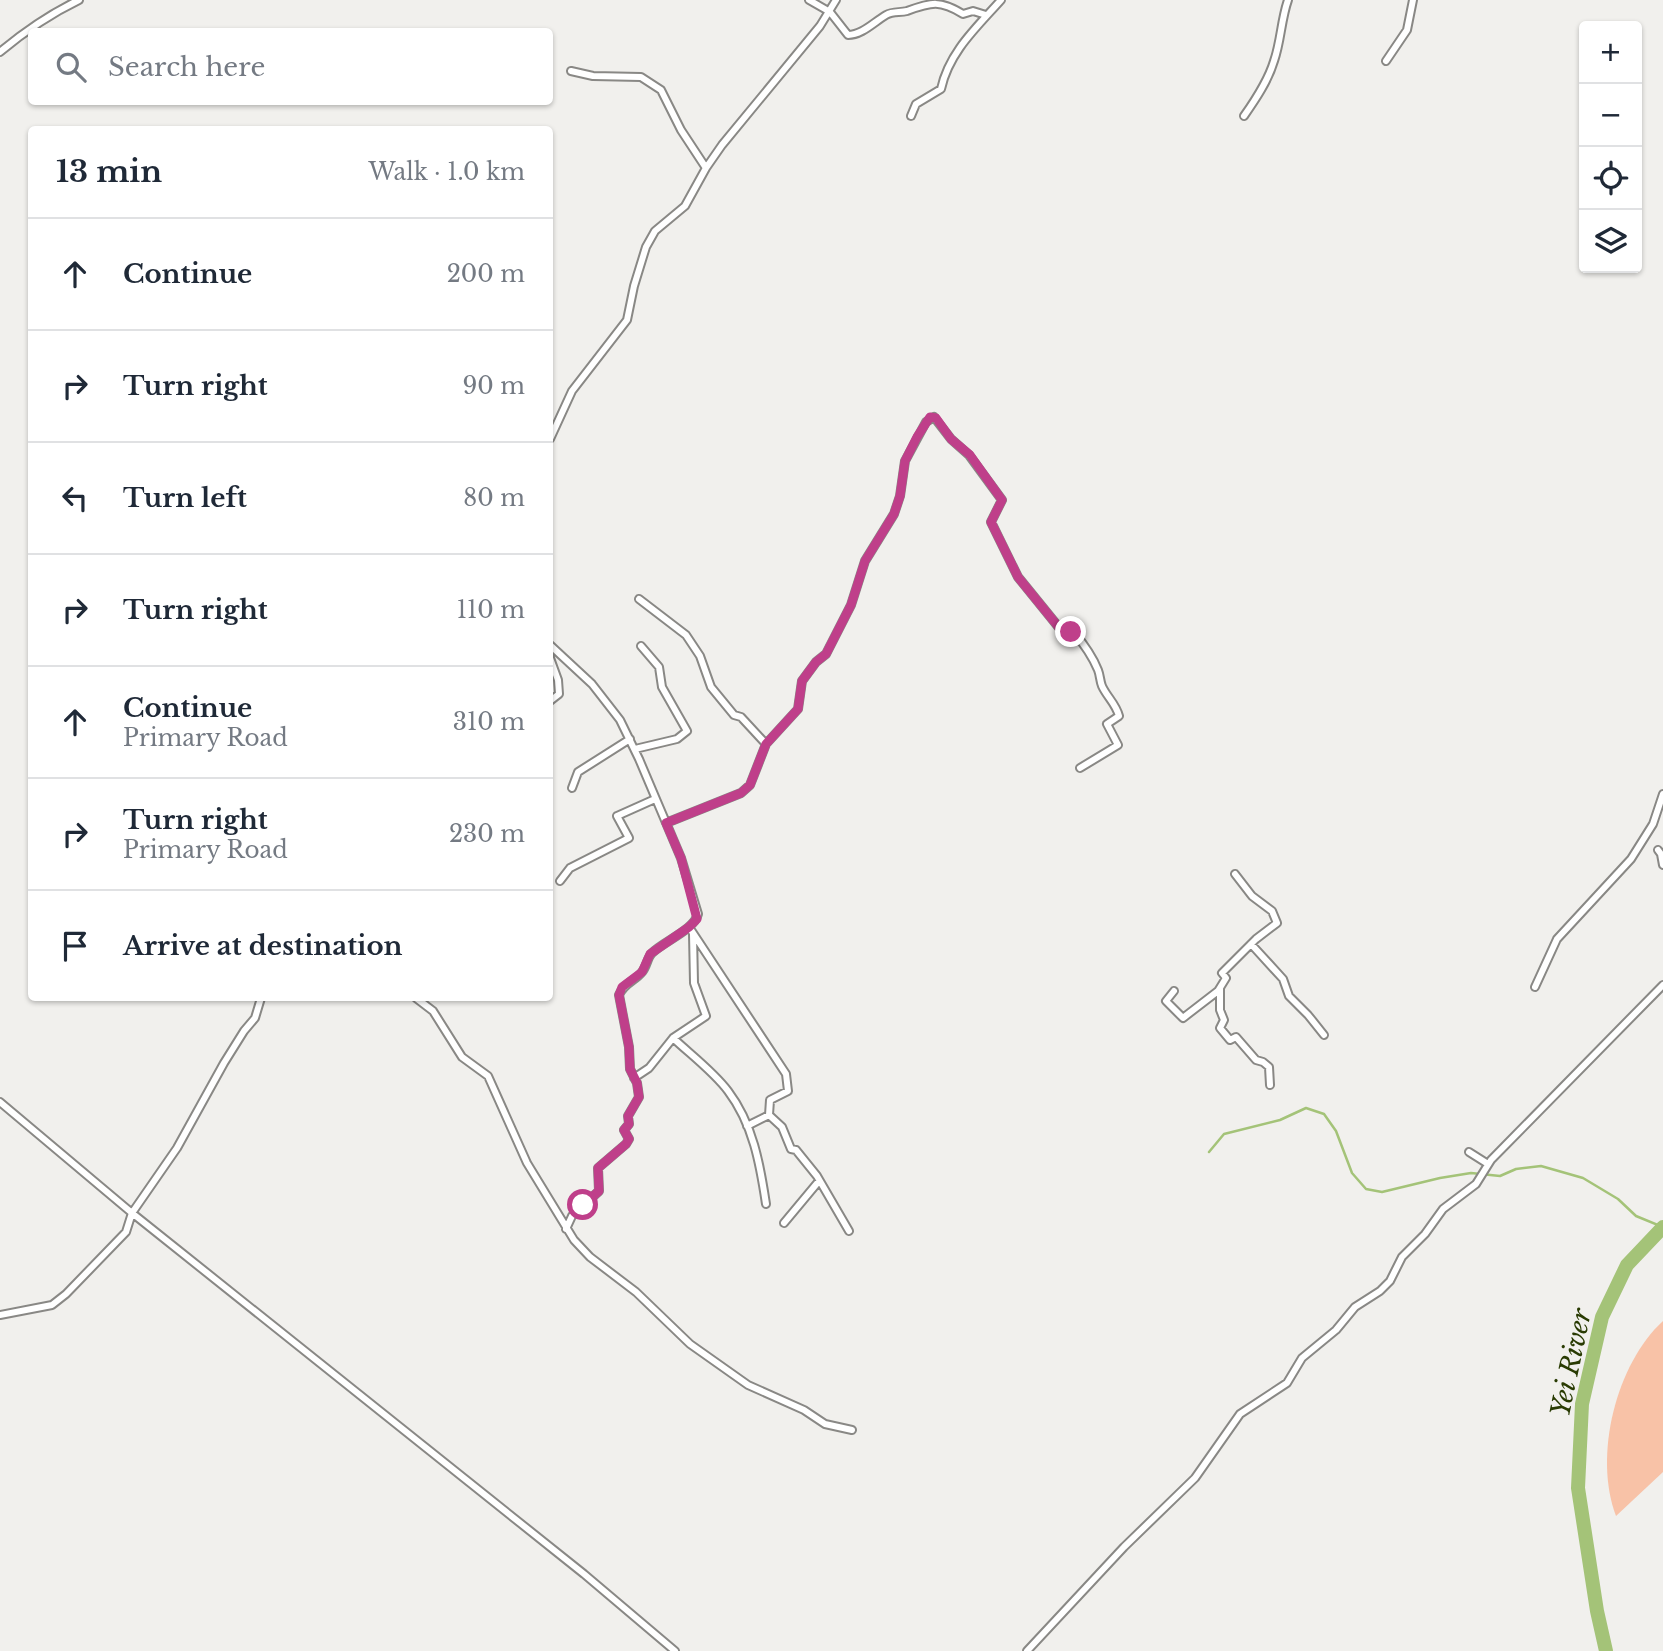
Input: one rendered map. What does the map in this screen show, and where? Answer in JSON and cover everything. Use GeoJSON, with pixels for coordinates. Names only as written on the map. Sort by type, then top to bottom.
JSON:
{"type":"FeatureCollection","features":[{"type":"Feature","properties":{"kind":"street"},"geometry":{"type":"LineString","coordinates":[[30,28],[79,0]]}},
{"type":"Feature","properties":{"kind":"street"},"geometry":{"type":"LineString","coordinates":[[809,0],[830,12],[848,35],[858,34],[889,12],[900,12],[934,3],[950,4],[963,14],[973,11],[986,15]]}},
{"type":"Feature","properties":{"kind":"street"},"geometry":{"type":"LineString","coordinates":[[553,432],[572,391],[627,320],[646,247],[655,232],[685,206],[706,167],[830,12],[836,0]]}},
{"type":"Feature","properties":{"kind":"street"},"geometry":{"type":"LineString","coordinates":[[911,116],[916,104],[941,89],[952,58],[1001,0]]}},
{"type":"Feature","properties":{"kind":"street"},"geometry":{"type":"LineString","coordinates":[[1244,116],[1261,91],[1275,60],[1288,0]]}},
{"type":"Feature","properties":{"kind":"street"},"geometry":{"type":"LineString","coordinates":[[1386,61],[1407,30],[1413,0]]}},
{"type":"Feature","properties":{"kind":"street"},"geometry":{"type":"LineString","coordinates":[[0,52],[28,29]]}},
{"type":"Feature","properties":{"kind":"street"},"geometry":{"type":"LineString","coordinates":[[571,71],[593,76],[641,77],[661,90],[681,130],[706,167]]}},
{"type":"Feature","properties":{"kind":"street"},"geometry":{"type":"LineString","coordinates":[[666,823],[741,793],[750,785],[766,744],[798,709],[802,681],[816,662],[826,654],[851,605],[865,561],[894,514],[900,496],[905,461],[926,422],[934,417],[951,439],[970,455],[1002,500],[991,522],[1018,577],[1064,633],[1073,631],[1080,639],[1092,656],[1100,673],[1102,687],[1112,698],[1118,712],[1119,716],[1107,724],[1118,745],[1080,768]]}},
{"type":"Feature","properties":{"kind":"street"},"geometry":{"type":"LineString","coordinates":[[639,598],[686,635],[700,656],[711,687],[734,715],[741,717],[766,744]]}},
{"type":"Feature","properties":{"kind":"street"},"geometry":{"type":"LineString","coordinates":[[635,750],[677,739],[687,731],[662,687],[659,667],[641,646]]}},
{"type":"Feature","properties":{"kind":"street"},"geometry":{"type":"LineString","coordinates":[[553,648],[592,684],[620,720],[681,858],[698,914],[691,930],[650,954],[642,972],[622,987],[619,995],[629,1047],[630,1069],[639,1097],[628,1116],[629,1124],[624,1130],[629,1139],[598,1168],[599,1191],[572,1216],[566,1229]]}},
{"type":"Feature","properties":{"kind":"street"},"geometry":{"type":"LineString","coordinates":[[553,666],[559,694],[553,699]]}},
{"type":"Feature","properties":{"kind":"street"},"geometry":{"type":"LineString","coordinates":[[572,788],[578,772],[630,740]]}},
{"type":"Feature","properties":{"kind":"street"},"geometry":{"type":"LineString","coordinates":[[1535,986],[1557,939],[1630,859],[1653,824],[1663,794]]}},
{"type":"Feature","properties":{"kind":"street"},"geometry":{"type":"LineString","coordinates":[[560,881],[570,868],[629,838],[617,816],[655,799]]}},
{"type":"Feature","properties":{"kind":"street"},"geometry":{"type":"LineString","coordinates":[[1658,850],[1663,865]]}},
{"type":"Feature","properties":{"kind":"street"},"geometry":{"type":"LineString","coordinates":[[1174,991],[1166,1001],[1184,1018],[1220,987],[1226,978],[1222,973],[1277,923],[1272,911],[1252,896],[1235,874]]}},
{"type":"Feature","properties":{"kind":"street"},"geometry":{"type":"LineString","coordinates":[[634,1078],[649,1068],[673,1038],[706,1016],[694,983],[691,930]]}},
{"type":"Feature","properties":{"kind":"street"},"geometry":{"type":"LineString","coordinates":[[691,930],[786,1074],[788,1091],[770,1100],[769,1115]]}},
{"type":"Feature","properties":{"kind":"street"},"geometry":{"type":"LineString","coordinates":[[1251,944],[1283,979],[1289,996],[1324,1035]]}},
{"type":"Feature","properties":{"kind":"street"},"geometry":{"type":"LineString","coordinates":[[1027,1651],[1124,1547],[1195,1478],[1240,1414],[1287,1383],[1302,1358],[1336,1330],[1354,1307],[1380,1291],[1390,1281],[1402,1257],[1425,1234],[1443,1209],[1476,1184],[1488,1164],[1663,985]]}},
{"type":"Feature","properties":{"kind":"street"},"geometry":{"type":"LineString","coordinates":[[1220,987],[1220,1010],[1224,1020],[1220,1028],[1230,1040],[1236,1038],[1256,1060],[1269,1067],[1270,1085]]}},
{"type":"Feature","properties":{"kind":"street"},"geometry":{"type":"LineString","coordinates":[[0,1315],[52,1305],[66,1294],[125,1231],[132,1213],[177,1148],[224,1063],[255,1018],[260,1001]]}},
{"type":"Feature","properties":{"kind":"street"},"geometry":{"type":"LineString","coordinates":[[420,1001],[433,1012],[462,1057],[488,1076],[527,1163],[566,1229],[590,1257],[636,1292],[690,1343],[748,1385],[804,1410],[825,1424],[852,1430]]}},
{"type":"Feature","properties":{"kind":"street"},"geometry":{"type":"LineString","coordinates":[[673,1038],[728,1091],[757,1148],[766,1204]]}},
{"type":"Feature","properties":{"kind":"street"},"geometry":{"type":"LineString","coordinates":[[0,1102],[132,1213],[584,1574],[675,1651]]}},
{"type":"Feature","properties":{"kind":"street"},"geometry":{"type":"LineString","coordinates":[[747,1126],[769,1115]]}},
{"type":"Feature","properties":{"kind":"street"},"geometry":{"type":"LineString","coordinates":[[769,1115],[782,1127],[791,1149],[796,1150],[819,1181],[849,1231]]}},
{"type":"Feature","properties":{"kind":"street"},"geometry":{"type":"LineString","coordinates":[[1469,1152],[1488,1164]]}},
{"type":"Feature","properties":{"kind":"street"},"geometry":{"type":"LineString","coordinates":[[784,1223],[819,1181]]}},
{"type":"Feature","properties":{"kind":"shaded area"},"geometry":{"type":"Polygon","coordinates":[[[1663,1321],[1663,1472],[1616,1516],[1609,1492],[1607,1466],[1613,1412],[1633,1361],[1663,1321]]]}},
{"type":"Feature","properties":{"kind":"waterway"},"geometry":{"type":"LineString","coordinates":[[1209,1152],[1224,1134],[1280,1120],[1306,1108],[1324,1114],[1336,1131],[1352,1173],[1366,1189],[1382,1192],[1440,1178],[1471,1173],[1500,1176],[1516,1169],[1541,1166],[1583,1178],[1618,1199],[1636,1216],[1663,1227]]}},
{"type":"Feature","properties":{"kind":"waterway","name":"Yei River"},"geometry":{"type":"LineString","coordinates":[[1606,1651],[1578,1488],[1582,1404],[1602,1317],[1627,1265],[1663,1227]]}},
{"type":"Feature","properties":{"kind":"route"},"geometry":{"type":"LineString","coordinates":[[583,1205],[599,1191],[598,1168],[629,1139],[624,1129],[629,1124],[628,1116],[639,1097],[637,1083],[630,1069],[629,1047],[619,995],[622,987],[642,972],[650,954],[697,919],[698,914],[681,858],[666,823],[741,793],[750,785],[766,744],[798,709],[802,681],[816,662],[826,654],[851,605],[865,561],[894,514],[900,496],[905,461],[930,417],[936,418],[951,439],[970,455],[1002,500],[991,522],[1007,558],[1018,577],[1061,630],[1064,633],[1071,632]]}}]}
